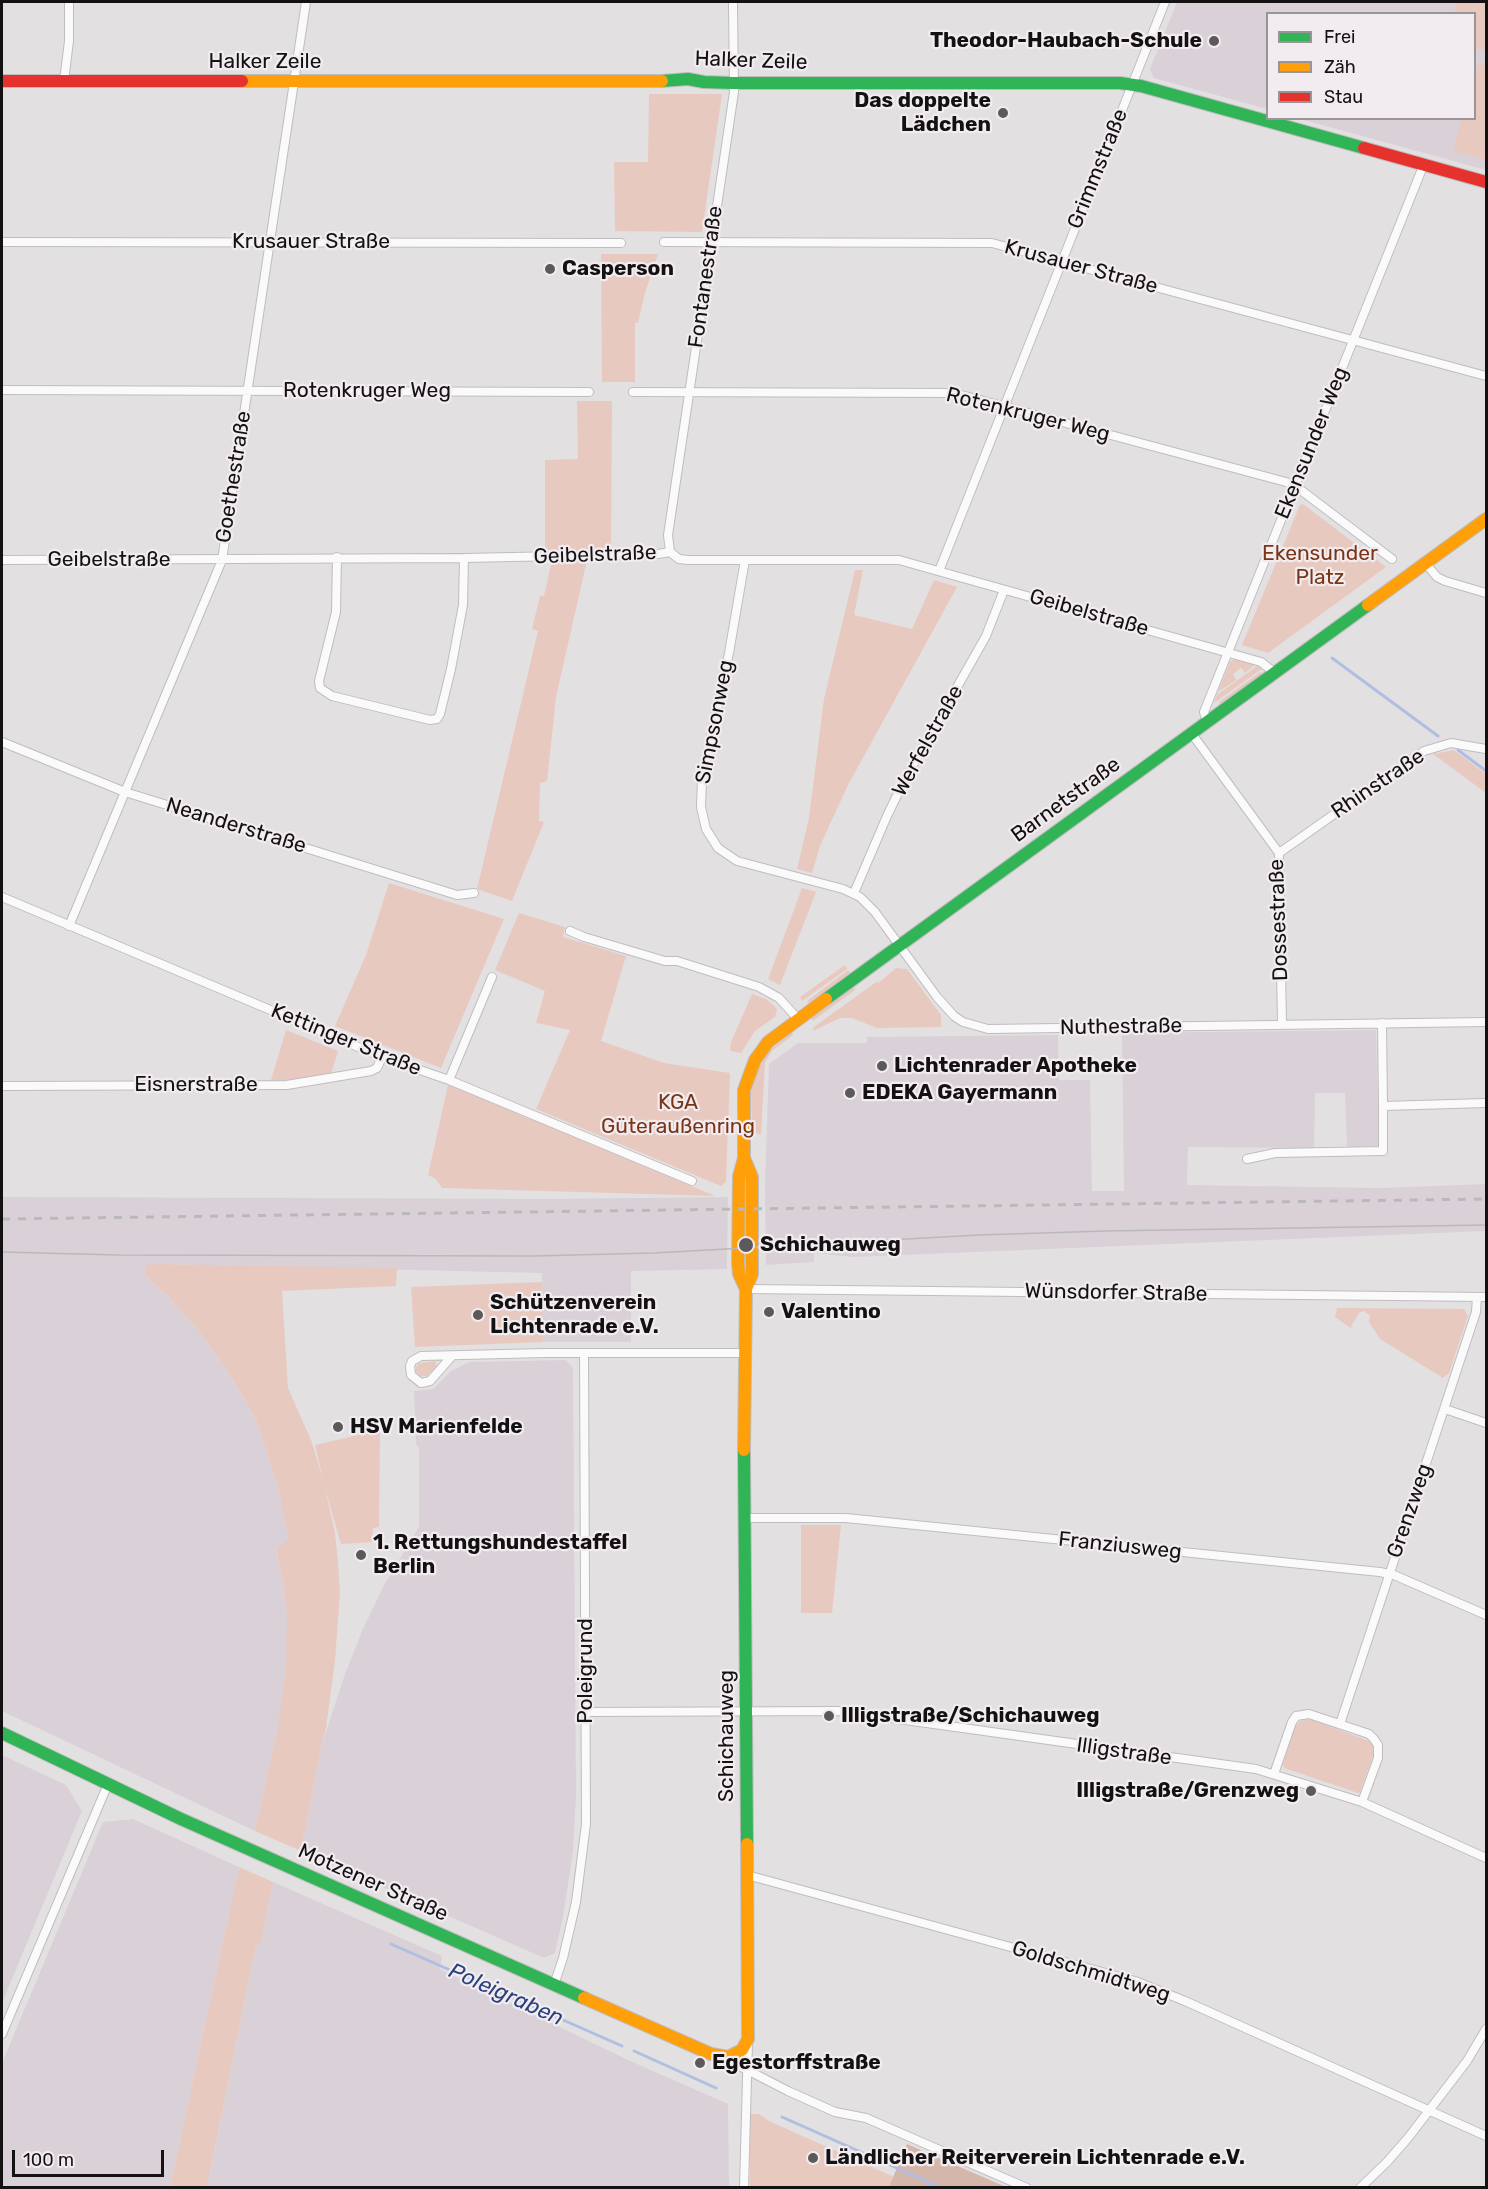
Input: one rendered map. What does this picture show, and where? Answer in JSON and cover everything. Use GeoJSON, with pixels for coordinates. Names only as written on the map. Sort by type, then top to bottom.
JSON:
{"type":"FeatureCollection","features":[{"type":"Feature","properties":{"kind":"street"},"geometry":{"type":"LineString","coordinates":[[64,81],[69,41],[69,2]]}},
{"type":"Feature","properties":{"kind":"street","name":"Goethestraße"},"geometry":{"type":"LineString","coordinates":[[69,926],[222,560],[306,2]]}},
{"type":"Feature","properties":{"kind":"street","name":"Fontanestraße"},"geometry":{"type":"LineString","coordinates":[[670,552],[668,535],[734,83],[733,2]]}},
{"type":"Feature","properties":{"kind":"street","name":"Grimmstraße"},"geometry":{"type":"LineString","coordinates":[[939,571],[1165,2]]}},
{"type":"Feature","properties":{"kind":"street","name":"Halker Zeile"},"geometry":{"type":"LineString","coordinates":[[2,81],[656,82],[688,79],[734,83],[1120,83],[1131,84],[1486,182]]}},
{"type":"Feature","properties":{"kind":"street","name":"Ekensunder Weg"},"geometry":{"type":"LineString","coordinates":[[1208,722],[1204,712],[1424,164]]}},
{"type":"Feature","properties":{"kind":"street","name":"Krusauer Straße"},"geometry":{"type":"LineString","coordinates":[[2,242],[621,243]]}},
{"type":"Feature","properties":{"kind":"street","name":"Krusauer Straße"},"geometry":{"type":"LineString","coordinates":[[664,242],[988,243],[1486,376]]}},
{"type":"Feature","properties":{"kind":"street","name":"Rotenkruger Weg"},"geometry":{"type":"LineString","coordinates":[[2,390],[590,392]]}},
{"type":"Feature","properties":{"kind":"street","name":"Rotenkruger Weg"},"geometry":{"type":"LineString","coordinates":[[633,392],[948,393],[1295,486],[1392,559]]}},
{"type":"Feature","properties":{"kind":"street","name":"Barnetstraße"},"geometry":{"type":"LineString","coordinates":[[746,1289],[752,1274],[752,1177],[744,1158],[744,1090],[751,1069],[768,1042],[1486,519]]}},
{"type":"Feature","properties":{"kind":"street","name":"Geibelstraße"},"geometry":{"type":"LineString","coordinates":[[2,560],[464,558],[670,552],[679,559],[688,560],[899,560],[1228,652],[1261,662],[1275,673]]}},
{"type":"Feature","properties":{"kind":"street"},"geometry":{"type":"LineString","coordinates":[[337,557],[336,612],[319,681],[321,688],[332,696],[429,720],[437,719],[440,714],[453,660],[464,605],[464,558]]}},
{"type":"Feature","properties":{"kind":"street","name":"Simpsonweg"},"geometry":{"type":"LineString","coordinates":[[745,560],[729,653],[702,779],[700,801],[704,822],[714,843],[737,861],[854,893],[875,912],[900,945]]}},
{"type":"Feature","properties":{"kind":"street"},"geometry":{"type":"LineString","coordinates":[[1426,564],[1437,577],[1445,581],[1486,593]]}},
{"type":"Feature","properties":{"kind":"street","name":"Werfelstraße"},"geometry":{"type":"LineString","coordinates":[[854,893],[886,816],[977,654],[1004,590]]}},
{"type":"Feature","properties":{"kind":"street","name":"Dossestraße"},"geometry":{"type":"LineString","coordinates":[[1192,734],[1279,853],[1282,1025]]}},
{"type":"Feature","properties":{"kind":"street","name":"Neanderstraße"},"geometry":{"type":"LineString","coordinates":[[2,742],[125,792],[457,895],[474,893]]}},
{"type":"Feature","properties":{"kind":"street","name":"Rhinstraße"},"geometry":{"type":"LineString","coordinates":[[1279,853],[1424,751],[1437,745],[1451,743],[1486,749]]}},
{"type":"Feature","properties":{"kind":"street","name":"Kettinger Straße"},"geometry":{"type":"LineString","coordinates":[[2,897],[382,1057],[449,1080],[692,1181]]}},
{"type":"Feature","properties":{"kind":"street"},"geometry":{"type":"LineString","coordinates":[[570,931],[759,987],[779,998],[798,1019]]}},
{"type":"Feature","properties":{"kind":"street","name":"Nuthestraße"},"geometry":{"type":"LineString","coordinates":[[900,945],[937,997],[954,1016],[980,1028],[1486,1022]]}},
{"type":"Feature","properties":{"kind":"street"},"geometry":{"type":"LineString","coordinates":[[449,1080],[492,977]]}},
{"type":"Feature","properties":{"kind":"street"},"geometry":{"type":"LineString","coordinates":[[1247,1159],[1275,1153],[1383,1151],[1382,1023]]}},
{"type":"Feature","properties":{"kind":"street","name":"Eisnerstraße"},"geometry":{"type":"LineString","coordinates":[[2,1086],[287,1085],[371,1071],[377,1068],[382,1057]]}},
{"type":"Feature","properties":{"kind":"street"},"geometry":{"type":"LineString","coordinates":[[1383,1106],[1486,1103]]}},
{"type":"Feature","properties":{"kind":"street","name":"Wünsdorfer Straße"},"geometry":{"type":"LineString","coordinates":[[746,1289],[1482,1297]]}},
{"type":"Feature","properties":{"kind":"street","name":"Schichauweg"},"geometry":{"type":"LineString","coordinates":[[744,2187],[748,2039],[746,1289]]}},
{"type":"Feature","properties":{"kind":"street","name":"Grenzweg"},"geometry":{"type":"LineString","coordinates":[[1340,1724],[1482,1297]]}},
{"type":"Feature","properties":{"kind":"street","name":"Poleigrund"},"geometry":{"type":"LineString","coordinates":[[554,1985],[568,1940],[582,1870],[586,1813],[584,1353]]}},
{"type":"Feature","properties":{"kind":"street"},"geometry":{"type":"LineString","coordinates":[[452,1356],[430,1381],[421,1383],[411,1376],[410,1366],[416,1358],[421,1356],[745,1353]]}},
{"type":"Feature","properties":{"kind":"street"},"geometry":{"type":"LineString","coordinates":[[1445,1409],[1486,1423]]}},
{"type":"Feature","properties":{"kind":"street","name":"Franziusweg"},"geometry":{"type":"LineString","coordinates":[[745,1518],[846,1518],[1389,1574],[1486,1615]]}},
{"type":"Feature","properties":{"kind":"street","name":"Illigstraße"},"geometry":{"type":"LineString","coordinates":[[586,1712],[841,1710],[1256,1769],[1362,1802],[1486,1858]]}},
{"type":"Feature","properties":{"kind":"street"},"geometry":{"type":"LineString","coordinates":[[1274,1774],[1292,1722],[1296,1716],[1309,1713],[1369,1734],[1378,1745],[1378,1758],[1362,1802]]}},
{"type":"Feature","properties":{"kind":"street","name":"Motzener Straße"},"geometry":{"type":"LineString","coordinates":[[2,1733],[182,1819],[554,1985],[726,2056]]}},
{"type":"Feature","properties":{"kind":"street"},"geometry":{"type":"LineString","coordinates":[[2,2034],[108,1784]]}},
{"type":"Feature","properties":{"kind":"street","name":"Goldschmidtweg"},"geometry":{"type":"LineString","coordinates":[[747,1875],[1135,1981],[1203,2009],[1486,2136]]}},
{"type":"Feature","properties":{"kind":"street"},"geometry":{"type":"LineString","coordinates":[[1360,2187],[1387,2162],[1456,2076],[1486,2029]]}},
{"type":"Feature","properties":{"kind":"street"},"geometry":{"type":"LineString","coordinates":[[726,2056],[742,2050],[748,2039]]}},
{"type":"Feature","properties":{"kind":"street"},"geometry":{"type":"LineString","coordinates":[[726,2056],[746,2070],[835,2112],[866,2118],[1027,2187]]}},
{"type":"Feature","properties":{"kind":"shaded area","name":"Theodor-Haubach-Schule"},"geometry":{"type":"Polygon","coordinates":[[[1177,2],[1486,2],[1486,170],[1304,120],[1476,120],[1476,12],[1266,12],[1266,109],[1154,78],[1150,69],[1177,2]]]}},
{"type":"Feature","properties":{"kind":"shaded area"},"geometry":{"type":"Polygon","coordinates":[[[1376,1030],[1379,1146],[1347,1147],[1345,1093],[1315,1093],[1314,1148],[1188,1147],[1187,1185],[1381,1188],[1486,1184],[1486,1231],[853,1257],[814,1253],[814,1262],[766,1265],[765,1185],[769,1064],[798,1043],[867,1043],[867,1037],[1058,1035],[1059,1080],[1090,1080],[1092,1191],[1124,1191],[1122,1033],[1376,1030]]]}},
{"type":"Feature","properties":{"kind":"shaded area"},"geometry":{"type":"Polygon","coordinates":[[[2,1197],[553,1199],[728,1197],[727,1269],[631,1271],[631,1342],[543,1342],[542,1273],[155,1264],[146,1276],[170,1298],[202,1335],[227,1370],[256,1419],[278,1487],[290,1540],[276,1550],[287,1614],[285,1683],[255,1831],[2,1711],[2,1197]]]}},
{"type":"Feature","properties":{"kind":"shaded area"},"geometry":{"type":"Polygon","coordinates":[[[566,1360],[573,1368],[576,1795],[573,1851],[563,1917],[555,1953],[544,1958],[301,1851],[321,1747],[345,1674],[383,1587],[419,1527],[419,1449],[416,1444],[414,1391],[433,1389],[451,1371],[470,1362],[566,1360]]]}},
{"type":"Feature","properties":{"kind":"shaded area"},"geometry":{"type":"Polygon","coordinates":[[[2,1755],[66,1785],[82,1811],[2,2003],[2,1755]]]}},
{"type":"Feature","properties":{"kind":"shaded area"},"geometry":{"type":"Polygon","coordinates":[[[133,1819],[239,1867],[170,2187],[2,2188],[2,2063],[103,1822],[133,1819]]]}},
{"type":"Feature","properties":{"kind":"shaded area"},"geometry":{"type":"Polygon","coordinates":[[[273,1882],[442,1956],[440,1969],[628,2060],[728,2104],[729,2187],[207,2188],[256,1945],[261,1944],[273,1882]]]}},
{"type":"Feature","properties":{"kind":"shaded area"},"geometry":{"type":"Polygon","coordinates":[[[907,2144],[1006,2187],[889,2187],[907,2144]]]}},
{"type":"Feature","properties":{"kind":"green space"},"geometry":{"type":"Polygon","coordinates":[[[1457,2],[1486,2],[1486,50],[1476,49],[1476,12],[1454,12],[1457,2]]]}},
{"type":"Feature","properties":{"kind":"green space"},"geometry":{"type":"Polygon","coordinates":[[[1478,63],[1486,65],[1486,160],[1453,151],[1462,120],[1476,120],[1478,63]]]}},
{"type":"Feature","properties":{"kind":"green space"},"geometry":{"type":"Polygon","coordinates":[[[649,94],[722,94],[702,232],[615,231],[614,162],[648,162],[649,94]]]}},
{"type":"Feature","properties":{"kind":"green space"},"geometry":{"type":"Polygon","coordinates":[[[601,254],[658,254],[638,323],[635,323],[635,382],[602,382],[601,254]]]}},
{"type":"Feature","properties":{"kind":"green space"},"geometry":{"type":"Polygon","coordinates":[[[577,401],[612,401],[611,550],[545,550],[545,460],[578,459],[577,401]]]}},
{"type":"Feature","properties":{"kind":"green space","name":"Ekensunder Platz"},"geometry":{"type":"Polygon","coordinates":[[[1303,504],[1386,567],[1268,653],[1242,645],[1300,505],[1303,504]]]}},
{"type":"Feature","properties":{"kind":"green space"},"geometry":{"type":"Polygon","coordinates":[[[552,560],[587,560],[556,697],[547,781],[540,783],[539,821],[544,822],[512,901],[477,889],[538,631],[532,629],[540,596],[544,596],[552,560]]]}},
{"type":"Feature","properties":{"kind":"green space"},"geometry":{"type":"Polygon","coordinates":[[[855,570],[863,570],[854,615],[912,629],[934,580],[957,587],[848,785],[820,846],[812,873],[797,869],[809,818],[824,699],[855,570]]]}},
{"type":"Feature","properties":{"kind":"green space"},"geometry":{"type":"Polygon","coordinates":[[[1235,659],[1255,665],[1245,673],[1241,668],[1233,674],[1236,680],[1218,692],[1230,662],[1235,659]]]}},
{"type":"Feature","properties":{"kind":"green space"},"geometry":{"type":"Polygon","coordinates":[[[1257,666],[1263,668],[1214,703],[1217,695],[1257,666]]]}},
{"type":"Feature","properties":{"kind":"green space"},"geometry":{"type":"Polygon","coordinates":[[[1260,672],[1262,674],[1221,704],[1219,702],[1260,672]]]}},
{"type":"Feature","properties":{"kind":"green space"},"geometry":{"type":"Polygon","coordinates":[[[1454,750],[1486,774],[1486,793],[1433,754],[1454,750]]]}},
{"type":"Feature","properties":{"kind":"green space"},"geometry":{"type":"Polygon","coordinates":[[[389,883],[504,919],[441,1068],[335,1026],[366,955],[389,883]]]}},
{"type":"Feature","properties":{"kind":"green space"},"geometry":{"type":"Polygon","coordinates":[[[802,888],[816,892],[780,985],[768,979],[802,888]]]}},
{"type":"Feature","properties":{"kind":"green space","name":"KGA Güteraußenring"},"geometry":{"type":"Polygon","coordinates":[[[519,913],[565,927],[563,937],[626,956],[601,1041],[664,1063],[730,1073],[726,1182],[721,1186],[536,1109],[570,1030],[536,1023],[545,991],[495,970],[519,913]]]}},
{"type":"Feature","properties":{"kind":"green space"},"geometry":{"type":"Polygon","coordinates":[[[845,965],[847,969],[802,1001],[800,997],[845,965]]]}},
{"type":"Feature","properties":{"kind":"green space"},"geometry":{"type":"Polygon","coordinates":[[[896,968],[907,969],[941,1015],[941,1027],[877,1028],[852,1018],[840,1018],[813,1031],[814,1027],[896,968]]]}},
{"type":"Feature","properties":{"kind":"green space"},"geometry":{"type":"Polygon","coordinates":[[[848,970],[850,973],[809,1003],[807,1001],[848,970]]]}},
{"type":"Feature","properties":{"kind":"green space"},"geometry":{"type":"Polygon","coordinates":[[[853,987],[855,990],[813,1021],[811,1018],[853,987]]]}},
{"type":"Feature","properties":{"kind":"green space"},"geometry":{"type":"Polygon","coordinates":[[[752,994],[766,999],[777,1009],[775,1017],[755,1031],[741,1053],[730,1051],[731,1042],[752,994]]]}},
{"type":"Feature","properties":{"kind":"green space"},"geometry":{"type":"Polygon","coordinates":[[[286,1030],[338,1051],[331,1074],[271,1080],[286,1030]]]}},
{"type":"Feature","properties":{"kind":"green space"},"geometry":{"type":"Polygon","coordinates":[[[792,1032],[793,1035],[772,1051],[765,1062],[761,1135],[752,1132],[751,1093],[757,1071],[768,1052],[792,1032]]]}},
{"type":"Feature","properties":{"kind":"green space"},"geometry":{"type":"Polygon","coordinates":[[[448,1085],[715,1196],[442,1188],[436,1179],[428,1175],[448,1085]]]}},
{"type":"Feature","properties":{"kind":"green space"},"geometry":{"type":"Polygon","coordinates":[[[146,1265],[397,1268],[396,1286],[282,1291],[288,1388],[311,1440],[323,1479],[315,1445],[380,1430],[379,1527],[373,1528],[372,1542],[341,1544],[325,1488],[335,1533],[340,1592],[335,1661],[326,1728],[301,1851],[255,1831],[278,1725],[286,1670],[287,1614],[276,1549],[289,1540],[278,1487],[256,1419],[227,1370],[202,1335],[170,1298],[146,1276],[146,1265]]]}},
{"type":"Feature","properties":{"kind":"green space","name":"Schützenverein Lichtenrade e.V."},"geometry":{"type":"Polygon","coordinates":[[[542,1282],[543,1342],[415,1347],[411,1287],[542,1282]]]}},
{"type":"Feature","properties":{"kind":"green space"},"geometry":{"type":"Polygon","coordinates":[[[1337,1308],[1464,1309],[1468,1316],[1449,1373],[1443,1378],[1380,1339],[1369,1322],[1370,1316],[1364,1311],[1360,1312],[1351,1326],[1352,1329],[1335,1317],[1337,1308]]]}},
{"type":"Feature","properties":{"kind":"green space"},"geometry":{"type":"Polygon","coordinates":[[[435,1361],[437,1366],[427,1376],[421,1376],[416,1372],[419,1363],[435,1361]]]}},
{"type":"Feature","properties":{"kind":"green space"},"geometry":{"type":"Polygon","coordinates":[[[801,1525],[841,1525],[832,1613],[801,1613],[801,1525]]]}},
{"type":"Feature","properties":{"kind":"green space"},"geometry":{"type":"Polygon","coordinates":[[[1310,1719],[1372,1742],[1374,1753],[1360,1792],[1284,1768],[1283,1763],[1294,1728],[1300,1721],[1310,1719]]]}},
{"type":"Feature","properties":{"kind":"green space"},"geometry":{"type":"Polygon","coordinates":[[[239,1867],[273,1882],[261,1944],[256,1945],[207,2187],[170,2187],[239,1867]]]}},
{"type":"Feature","properties":{"kind":"green space"},"geometry":{"type":"Polygon","coordinates":[[[750,2114],[759,2114],[769,2121],[894,2177],[889,2187],[750,2188],[750,2114]]]}},
{"type":"Feature","properties":{"kind":"waterway"},"geometry":{"type":"LineString","coordinates":[[1332,658],[1438,736]]}},
{"type":"Feature","properties":{"kind":"waterway"},"geometry":{"type":"LineString","coordinates":[[1458,750],[1486,771]]}},
{"type":"Feature","properties":{"kind":"waterway","name":"Poleigraben"},"geometry":{"type":"LineString","coordinates":[[391,1944],[622,2046]]}},
{"type":"Feature","properties":{"kind":"waterway","name":"Poleigraben"},"geometry":{"type":"LineString","coordinates":[[634,2051],[716,2088]]}},
{"type":"Feature","properties":{"kind":"waterway","name":"Poleigraben"},"geometry":{"type":"LineString","coordinates":[[782,2117],[942,2188]]}},
{"type":"Feature","properties":{"kind":"tram line"},"geometry":{"type":"LineString","coordinates":[[2,1252],[118,1255],[534,1256],[654,1253],[979,1235],[1486,1225]]}},
{"type":"Feature","properties":{"kind":"railway"},"geometry":{"type":"LineString","coordinates":[[2,1219],[1486,1199]]}},
{"type":"Feature","properties":{"kind":"traffic: fast"},"geometry":{"type":"LineString","coordinates":[[662,81],[688,79],[733,83],[1120,83],[1141,86],[1364,148]]}},
{"type":"Feature","properties":{"kind":"traffic: fast"},"geometry":{"type":"LineString","coordinates":[[826,999],[1368,605]]}},
{"type":"Feature","properties":{"kind":"traffic: fast"},"geometry":{"type":"LineString","coordinates":[[744,1450],[747,1844]]}},
{"type":"Feature","properties":{"kind":"traffic: fast"},"geometry":{"type":"LineString","coordinates":[[2,1733],[181,1819],[584,1998]]}},
{"type":"Feature","properties":{"kind":"traffic: slow"},"geometry":{"type":"LineString","coordinates":[[242,81],[662,81]]}},
{"type":"Feature","properties":{"kind":"traffic: slow"},"geometry":{"type":"LineString","coordinates":[[1368,605],[1486,519]]}},
{"type":"Feature","properties":{"kind":"traffic: slow"},"geometry":{"type":"LineString","coordinates":[[746,1289],[739,1274],[738,1263],[739,1176],[744,1158],[744,1090],[755,1060],[768,1042],[826,999]]}},
{"type":"Feature","properties":{"kind":"traffic: slow"},"geometry":{"type":"LineString","coordinates":[[744,1158],[752,1177],[752,1274],[746,1289],[744,1450]]}},
{"type":"Feature","properties":{"kind":"traffic: slow"},"geometry":{"type":"LineString","coordinates":[[584,1998],[711,2054],[728,2057],[742,2050],[748,2039],[747,1844]]}},
{"type":"Feature","properties":{"kind":"traffic: jam"},"geometry":{"type":"LineString","coordinates":[[2,81],[242,81]]}},
{"type":"Feature","properties":{"kind":"traffic: jam"},"geometry":{"type":"LineString","coordinates":[[1364,148],[1486,182]]}},
{"type":"Feature","properties":{"kind":"place","name":"Theodor-Haubach-Schule"},"geometry":{"type":"Point","coordinates":[1214,41]}},
{"type":"Feature","properties":{"kind":"place","name":"Das doppelte Lädchen"},"geometry":{"type":"Point","coordinates":[1003,113]}},
{"type":"Feature","properties":{"kind":"place","name":"Casperson"},"geometry":{"type":"Point","coordinates":[550,269]}},
{"type":"Feature","properties":{"kind":"place","name":"Lichtenrader Apotheke"},"geometry":{"type":"Point","coordinates":[882,1066]}},
{"type":"Feature","properties":{"kind":"place","name":"EDEKA Gayermann"},"geometry":{"type":"Point","coordinates":[850,1093]}},
{"type":"Feature","properties":{"kind":"place","name":"Schichauweg"},"geometry":{"type":"Point","coordinates":[746,1245]}},
{"type":"Feature","properties":{"kind":"place","name":"Valentino"},"geometry":{"type":"Point","coordinates":[769,1312]}},
{"type":"Feature","properties":{"kind":"place","name":"Schützenverein Lichtenrade e.V."},"geometry":{"type":"Point","coordinates":[478,1315]}},
{"type":"Feature","properties":{"kind":"place","name":"HSV Marienfelde"},"geometry":{"type":"Point","coordinates":[338,1427]}},
{"type":"Feature","properties":{"kind":"place","name":"1. Rettungshundestaffel Berlin"},"geometry":{"type":"Point","coordinates":[361,1555]}},
{"type":"Feature","properties":{"kind":"place","name":"Illigstraße/Schichauweg"},"geometry":{"type":"Point","coordinates":[829,1716]}},
{"type":"Feature","properties":{"kind":"place","name":"Illigstraße/Grenzweg"},"geometry":{"type":"Point","coordinates":[1311,1791]}},
{"type":"Feature","properties":{"kind":"place","name":"Egestorffstraße"},"geometry":{"type":"Point","coordinates":[700,2063]}},
{"type":"Feature","properties":{"kind":"place","name":"Ländlicher Reiterverein Lichtenrade e.V."},"geometry":{"type":"Point","coordinates":[813,2158]}}]}
